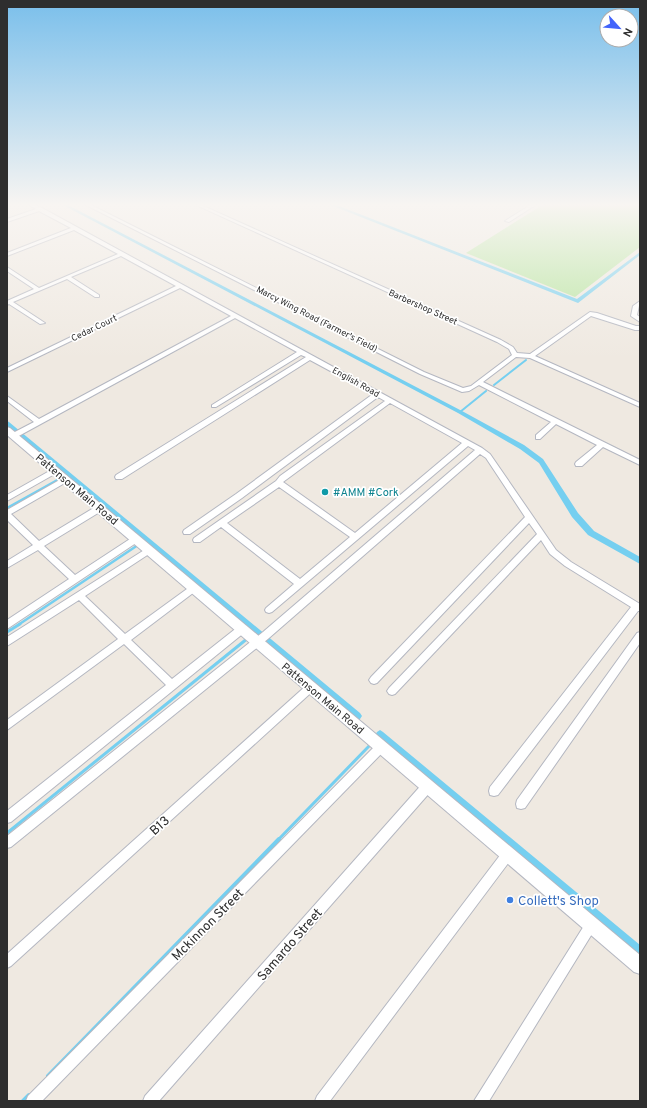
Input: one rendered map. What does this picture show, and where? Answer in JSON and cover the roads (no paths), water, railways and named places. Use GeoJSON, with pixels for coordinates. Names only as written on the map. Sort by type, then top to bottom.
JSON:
{"type":"FeatureCollection","features":[{"type":"Feature","properties":{"kind":"street"},"geometry":{"type":"LineString","coordinates":[[8,303],[118,256]]}},
{"type":"Feature","properties":{"kind":"street","name":"English Road"},"geometry":{"type":"LineString","coordinates":[[125,256],[480,450],[488,456],[553,552],[568,564],[638,607]]}},
{"type":"Feature","properties":{"kind":"street","name":"Marcy Wing Road (Farmer's Field)"},"geometry":{"type":"LineString","coordinates":[[187,256],[308,313],[422,372],[462,390],[468,390],[479,383]]}},
{"type":"Feature","properties":{"kind":"street","name":"Barbershop Street"},"geometry":{"type":"LineString","coordinates":[[310,256],[499,341],[511,348],[515,355]]}},
{"type":"Feature","properties":{"kind":"street"},"geometry":{"type":"LineString","coordinates":[[7,269],[39,290]]}},
{"type":"Feature","properties":{"kind":"street"},"geometry":{"type":"LineString","coordinates":[[67,277],[97,296]]}},
{"type":"Feature","properties":{"kind":"street","name":"Cedar Court"},"geometry":{"type":"LineString","coordinates":[[7,370],[181,286]]}},
{"type":"Feature","properties":{"kind":"street"},"geometry":{"type":"LineString","coordinates":[[8,303],[42,323]]}},
{"type":"Feature","properties":{"kind":"street"},"geometry":{"type":"LineString","coordinates":[[640,303],[636,306],[634,316],[640,320]]}},
{"type":"Feature","properties":{"kind":"street"},"geometry":{"type":"LineString","coordinates":[[531,356],[590,314],[596,314],[635,328],[640,328]]}},
{"type":"Feature","properties":{"kind":"street"},"geometry":{"type":"LineString","coordinates":[[13,433],[39,422],[235,316]]}},
{"type":"Feature","properties":{"kind":"street"},"geometry":{"type":"LineString","coordinates":[[229,408],[217,404],[301,352]]}},
{"type":"Feature","properties":{"kind":"street"},"geometry":{"type":"LineString","coordinates":[[640,405],[531,356],[515,355],[479,383],[640,463]]}},
{"type":"Feature","properties":{"kind":"street"},"geometry":{"type":"LineString","coordinates":[[119,477],[310,357]]}},
{"type":"Feature","properties":{"kind":"street"},"geometry":{"type":"LineString","coordinates":[[187,532],[239,496],[378,394]]}},
{"type":"Feature","properties":{"kind":"street"},"geometry":{"type":"LineString","coordinates":[[7,398],[39,422]]}},
{"type":"Feature","properties":{"kind":"street"},"geometry":{"type":"LineString","coordinates":[[197,540],[279,483],[283,478],[389,401]]}},
{"type":"Feature","properties":{"kind":"street"},"geometry":{"type":"LineString","coordinates":[[538,437],[556,421]]}},
{"type":"Feature","properties":{"kind":"street","name":"Pattenson Main Road"},"geometry":{"type":"LineString","coordinates":[[13,433],[66,480],[254,637],[640,966]]}},
{"type":"Feature","properties":{"kind":"street"},"geometry":{"type":"LineString","coordinates":[[269,610],[467,443]]}},
{"type":"Feature","properties":{"kind":"street"},"geometry":{"type":"LineString","coordinates":[[580,464],[602,444]]}},
{"type":"Feature","properties":{"kind":"street"},"geometry":{"type":"LineString","coordinates":[[7,843],[480,450]]}},
{"type":"Feature","properties":{"kind":"street"},"geometry":{"type":"LineString","coordinates":[[7,498],[56,471]]}},
{"type":"Feature","properties":{"kind":"street"},"geometry":{"type":"LineString","coordinates":[[66,480],[7,514],[75,580]]}},
{"type":"Feature","properties":{"kind":"street"},"geometry":{"type":"LineString","coordinates":[[279,483],[356,537]]}},
{"type":"Feature","properties":{"kind":"street"},"geometry":{"type":"LineString","coordinates":[[7,565],[100,508]]}},
{"type":"Feature","properties":{"kind":"street"},"geometry":{"type":"LineString","coordinates":[[374,680],[530,518]]}},
{"type":"Feature","properties":{"kind":"street"},"geometry":{"type":"LineString","coordinates":[[221,523],[300,584]]}},
{"type":"Feature","properties":{"kind":"street"},"geometry":{"type":"LineString","coordinates":[[392,691],[541,535]]}},
{"type":"Feature","properties":{"kind":"street"},"geometry":{"type":"LineString","coordinates":[[7,625],[75,580],[143,544]]}},
{"type":"Feature","properties":{"kind":"street"},"geometry":{"type":"LineString","coordinates":[[7,642],[79,594],[143,544]]}},
{"type":"Feature","properties":{"kind":"street"},"geometry":{"type":"LineString","coordinates":[[7,726],[194,588]]}},
{"type":"Feature","properties":{"kind":"street"},"geometry":{"type":"LineString","coordinates":[[79,594],[172,685]]}},
{"type":"Feature","properties":{"kind":"street"},"geometry":{"type":"LineString","coordinates":[[494,791],[638,607]]}},
{"type":"Feature","properties":{"kind":"street"},"geometry":{"type":"LineString","coordinates":[[521,804],[640,636]]}},
{"type":"Feature","properties":{"kind":"street"},"geometry":{"type":"LineString","coordinates":[[7,818],[172,685],[254,637]]}},
{"type":"Feature","properties":{"kind":"street","name":"B13"},"geometry":{"type":"LineString","coordinates":[[7,962],[311,687]]}},
{"type":"Feature","properties":{"kind":"street","name":"Mckinnon Street"},"geometry":{"type":"LineString","coordinates":[[32,1101],[381,746]]}},
{"type":"Feature","properties":{"kind":"street","name":"Samardo Street"},"geometry":{"type":"LineString","coordinates":[[150,1101],[428,786]]}},
{"type":"Feature","properties":{"kind":"street"},"geometry":{"type":"LineString","coordinates":[[322,1101],[508,854]]}},
{"type":"Feature","properties":{"kind":"street"},"geometry":{"type":"LineString","coordinates":[[481,1101],[592,925]]}},
{"type":"Feature","properties":{"kind":"waterway"},"geometry":{"type":"LineString","coordinates":[[162,256],[460,412],[522,447],[541,461],[575,515],[591,533],[640,561]]}},
{"type":"Feature","properties":{"kind":"waterway"},"geometry":{"type":"LineString","coordinates":[[462,256],[578,301],[637,256]]}},
{"type":"Feature","properties":{"kind":"waterway"},"geometry":{"type":"LineString","coordinates":[[494,385],[526,360]]}},
{"type":"Feature","properties":{"kind":"waterway"},"geometry":{"type":"LineString","coordinates":[[460,412],[486,391]]}},
{"type":"Feature","properties":{"kind":"waterway"},"geometry":{"type":"LineString","coordinates":[[7,423],[357,716]]}},
{"type":"Feature","properties":{"kind":"waterway"},"geometry":{"type":"LineString","coordinates":[[7,508],[61,478]]}},
{"type":"Feature","properties":{"kind":"waterway"},"geometry":{"type":"LineString","coordinates":[[18,625],[138,545]]}},
{"type":"Feature","properties":{"kind":"waterway"},"geometry":{"type":"LineString","coordinates":[[7,632],[20,624]]}},
{"type":"Feature","properties":{"kind":"waterway"},"geometry":{"type":"LineString","coordinates":[[7,833],[248,638]]}},
{"type":"Feature","properties":{"kind":"waterway"},"geometry":{"type":"LineString","coordinates":[[380,735],[640,953]]}},
{"type":"Feature","properties":{"kind":"waterway"},"geometry":{"type":"LineString","coordinates":[[278,840],[371,744]]}},
{"type":"Feature","properties":{"kind":"waterway"},"geometry":{"type":"LineString","coordinates":[[48,1076],[279,839]]}},
{"type":"Feature","properties":{"kind":"waterway"},"geometry":{"type":"LineString","coordinates":[[23,1101],[29,1095]]}},
{"type":"Feature","properties":{"kind":"place","name":"#AMM #Cork"},"geometry":{"type":"Point","coordinates":[325,492]}},
{"type":"Feature","properties":{"kind":"place","name":"Collett's Shop"},"geometry":{"type":"Point","coordinates":[510,900]}}]}
